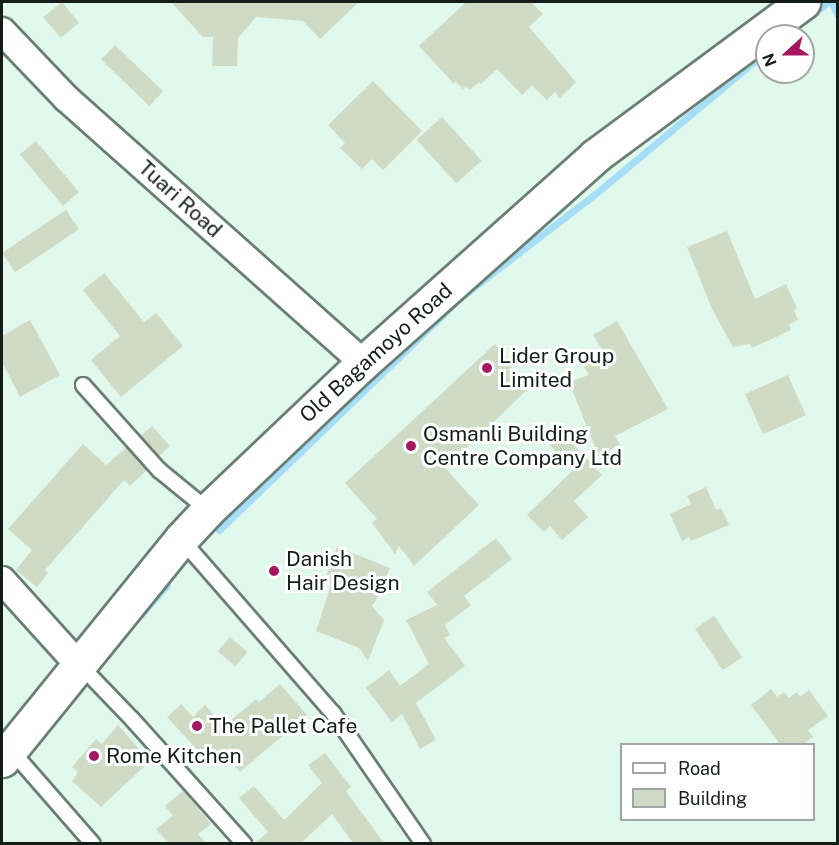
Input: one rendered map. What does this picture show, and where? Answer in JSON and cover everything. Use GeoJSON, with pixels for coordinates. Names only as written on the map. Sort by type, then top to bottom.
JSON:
{"type":"FeatureCollection","features":[{"type":"Feature","properties":{"kind":"main road","name":"Old Bagamoyo Road"},"geometry":{"type":"LineString","coordinates":[[6,755],[181,539],[208,510],[363,363],[595,156],[803,2]]}},
{"type":"Feature","properties":{"kind":"street","name":"Tuari Road"},"geometry":{"type":"LineString","coordinates":[[2,31],[66,98],[363,363]]}},
{"type":"Feature","properties":{"kind":"street"},"geometry":{"type":"LineString","coordinates":[[2,580],[78,664]]}},
{"type":"Feature","properties":{"kind":"lane"},"geometry":{"type":"LineString","coordinates":[[83,384],[159,470],[208,510]]}},
{"type":"Feature","properties":{"kind":"lane"},"geometry":{"type":"LineString","coordinates":[[181,539],[333,713],[423,843]]}},
{"type":"Feature","properties":{"kind":"lane"},"geometry":{"type":"LineString","coordinates":[[78,664],[132,718],[244,843]]}},
{"type":"Feature","properties":{"kind":"lane"},"geometry":{"type":"LineString","coordinates":[[6,755],[93,843]]}},
{"type":"Feature","properties":{"kind":"building"},"geometry":{"type":"Polygon","coordinates":[[[62,2],[79,23],[60,38],[43,17],[62,2]]]}},
{"type":"Feature","properties":{"kind":"building"},"geometry":{"type":"Polygon","coordinates":[[[171,2],[359,2],[320,39],[303,21],[256,17],[238,38],[237,66],[212,66],[213,37],[203,37],[171,2]]]}},
{"type":"Feature","properties":{"kind":"building"},"geometry":{"type":"Polygon","coordinates":[[[466,2],[531,2],[543,14],[529,27],[576,82],[560,98],[555,92],[547,100],[532,85],[522,95],[497,69],[481,84],[479,82],[470,90],[466,87],[463,89],[456,82],[454,84],[419,46],[466,2]]]}},
{"type":"Feature","properties":{"kind":"building"},"geometry":{"type":"Polygon","coordinates":[[[115,45],[163,92],[149,106],[101,59],[115,45]]]}},
{"type":"Feature","properties":{"kind":"building"},"geometry":{"type":"Polygon","coordinates":[[[373,81],[422,131],[383,170],[372,159],[362,169],[340,148],[345,143],[328,125],[373,81]]]}},
{"type":"Feature","properties":{"kind":"building"},"geometry":{"type":"Polygon","coordinates":[[[442,117],[481,161],[456,184],[417,140],[442,117]]]}},
{"type":"Feature","properties":{"kind":"building"},"geometry":{"type":"Polygon","coordinates":[[[36,141],[79,192],[63,206],[20,154],[36,141]]]}},
{"type":"Feature","properties":{"kind":"building"},"geometry":{"type":"Polygon","coordinates":[[[66,210],[79,229],[15,272],[2,253],[66,210]]]}},
{"type":"Feature","properties":{"kind":"building"},"geometry":{"type":"Polygon","coordinates":[[[727,231],[755,299],[786,284],[797,309],[794,310],[798,320],[789,324],[791,330],[752,348],[750,344],[733,347],[712,309],[687,247],[727,231]]]}},
{"type":"Feature","properties":{"kind":"building"},"geometry":{"type":"Polygon","coordinates":[[[104,273],[144,322],[156,313],[183,346],[121,397],[91,360],[120,336],[83,290],[104,273]]]}},
{"type":"Feature","properties":{"kind":"building"},"geometry":{"type":"Polygon","coordinates":[[[30,320],[60,375],[20,397],[2,362],[2,336],[30,320]]]}},
{"type":"Feature","properties":{"kind":"building"},"geometry":{"type":"Polygon","coordinates":[[[617,321],[668,409],[615,436],[620,444],[599,457],[569,382],[589,375],[584,367],[605,355],[593,335],[617,321]]]}},
{"type":"Feature","properties":{"kind":"building"},"geometry":{"type":"Polygon","coordinates":[[[495,344],[514,365],[509,369],[528,389],[445,468],[479,505],[414,566],[399,546],[395,554],[372,523],[377,519],[345,483],[495,344]]]}},
{"type":"Feature","properties":{"kind":"building"},"geometry":{"type":"Polygon","coordinates":[[[788,375],[806,415],[763,434],[745,394],[788,375]]]}},
{"type":"Feature","properties":{"kind":"building"},"geometry":{"type":"Polygon","coordinates":[[[152,426],[170,446],[159,456],[141,436],[152,426]]]}},
{"type":"Feature","properties":{"kind":"building"},"geometry":{"type":"Polygon","coordinates":[[[559,429],[602,475],[574,501],[588,517],[562,540],[550,526],[544,532],[527,515],[573,470],[546,441],[559,429]]]}},
{"type":"Feature","properties":{"kind":"building"},"geometry":{"type":"Polygon","coordinates":[[[83,444],[106,465],[127,447],[147,470],[130,486],[124,480],[45,570],[48,573],[37,587],[16,570],[32,550],[8,529],[83,444]]]}},
{"type":"Feature","properties":{"kind":"building"},"geometry":{"type":"Polygon","coordinates":[[[706,487],[716,510],[721,508],[729,525],[691,541],[689,537],[682,541],[670,514],[691,504],[687,496],[706,487]]]}},
{"type":"Feature","properties":{"kind":"building"},"geometry":{"type":"Polygon","coordinates":[[[496,538],[512,559],[464,596],[471,605],[445,625],[450,635],[444,638],[465,666],[416,703],[436,740],[420,749],[402,714],[392,722],[366,688],[389,670],[400,686],[429,664],[406,620],[437,605],[427,592],[496,538]]]}},
{"type":"Feature","properties":{"kind":"building"},"geometry":{"type":"Polygon","coordinates":[[[337,547],[390,568],[372,606],[384,620],[368,661],[359,648],[316,631],[331,585],[324,582],[337,547]]]}},
{"type":"Feature","properties":{"kind":"building"},"geometry":{"type":"Polygon","coordinates":[[[714,616],[742,657],[723,670],[695,629],[714,616]]]}},
{"type":"Feature","properties":{"kind":"building"},"geometry":{"type":"Polygon","coordinates":[[[230,637],[248,652],[235,666],[218,652],[230,637]]]}},
{"type":"Feature","properties":{"kind":"building"},"geometry":{"type":"Polygon","coordinates":[[[280,684],[307,715],[240,772],[226,756],[213,767],[167,717],[181,704],[193,717],[205,705],[224,726],[256,699],[259,702],[280,684]]]}},
{"type":"Feature","properties":{"kind":"building"},"geometry":{"type":"Polygon","coordinates":[[[771,689],[777,697],[784,692],[789,698],[797,692],[800,697],[809,690],[828,716],[808,730],[813,737],[804,743],[779,743],[751,705],[771,689]]]}},
{"type":"Feature","properties":{"kind":"building"},"geometry":{"type":"Polygon","coordinates":[[[118,725],[150,761],[101,807],[72,781],[78,772],[72,767],[96,739],[102,744],[118,725]]]}},
{"type":"Feature","properties":{"kind":"building"},"geometry":{"type":"Polygon","coordinates":[[[325,753],[351,787],[346,791],[384,843],[353,843],[332,814],[301,843],[255,843],[268,832],[239,798],[254,786],[284,820],[322,783],[308,765],[325,753]]]}},
{"type":"Feature","properties":{"kind":"building"},"geometry":{"type":"Polygon","coordinates":[[[184,790],[211,824],[198,834],[206,843],[168,843],[156,829],[173,816],[165,806],[184,790]]]}},
{"type":"Feature","properties":{"kind":"waterway"},"geometry":{"type":"LineString","coordinates":[[809,17],[828,2]]}},
{"type":"Feature","properties":{"kind":"waterway"},"geometry":{"type":"LineString","coordinates":[[831,2],[838,15]]}},
{"type":"Feature","properties":{"kind":"waterway"},"geometry":{"type":"LineString","coordinates":[[219,530],[460,298],[600,190],[755,61]]}},
{"type":"Feature","properties":{"kind":"waterway"},"geometry":{"type":"LineString","coordinates":[[135,621],[167,585]]}},
{"type":"Feature","properties":{"kind":"place","name":"Lider Group Limited"},"geometry":{"type":"Point","coordinates":[487,368]}},
{"type":"Feature","properties":{"kind":"place","name":"Osmanli Building Centre Company Ltd"},"geometry":{"type":"Point","coordinates":[411,446]}},
{"type":"Feature","properties":{"kind":"place","name":"Danish Hair Design"},"geometry":{"type":"Point","coordinates":[274,571]}},
{"type":"Feature","properties":{"kind":"place","name":"The Pallet Cafe"},"geometry":{"type":"Point","coordinates":[197,726]}},
{"type":"Feature","properties":{"kind":"place","name":"Rome Kitchen"},"geometry":{"type":"Point","coordinates":[94,756]}}]}
